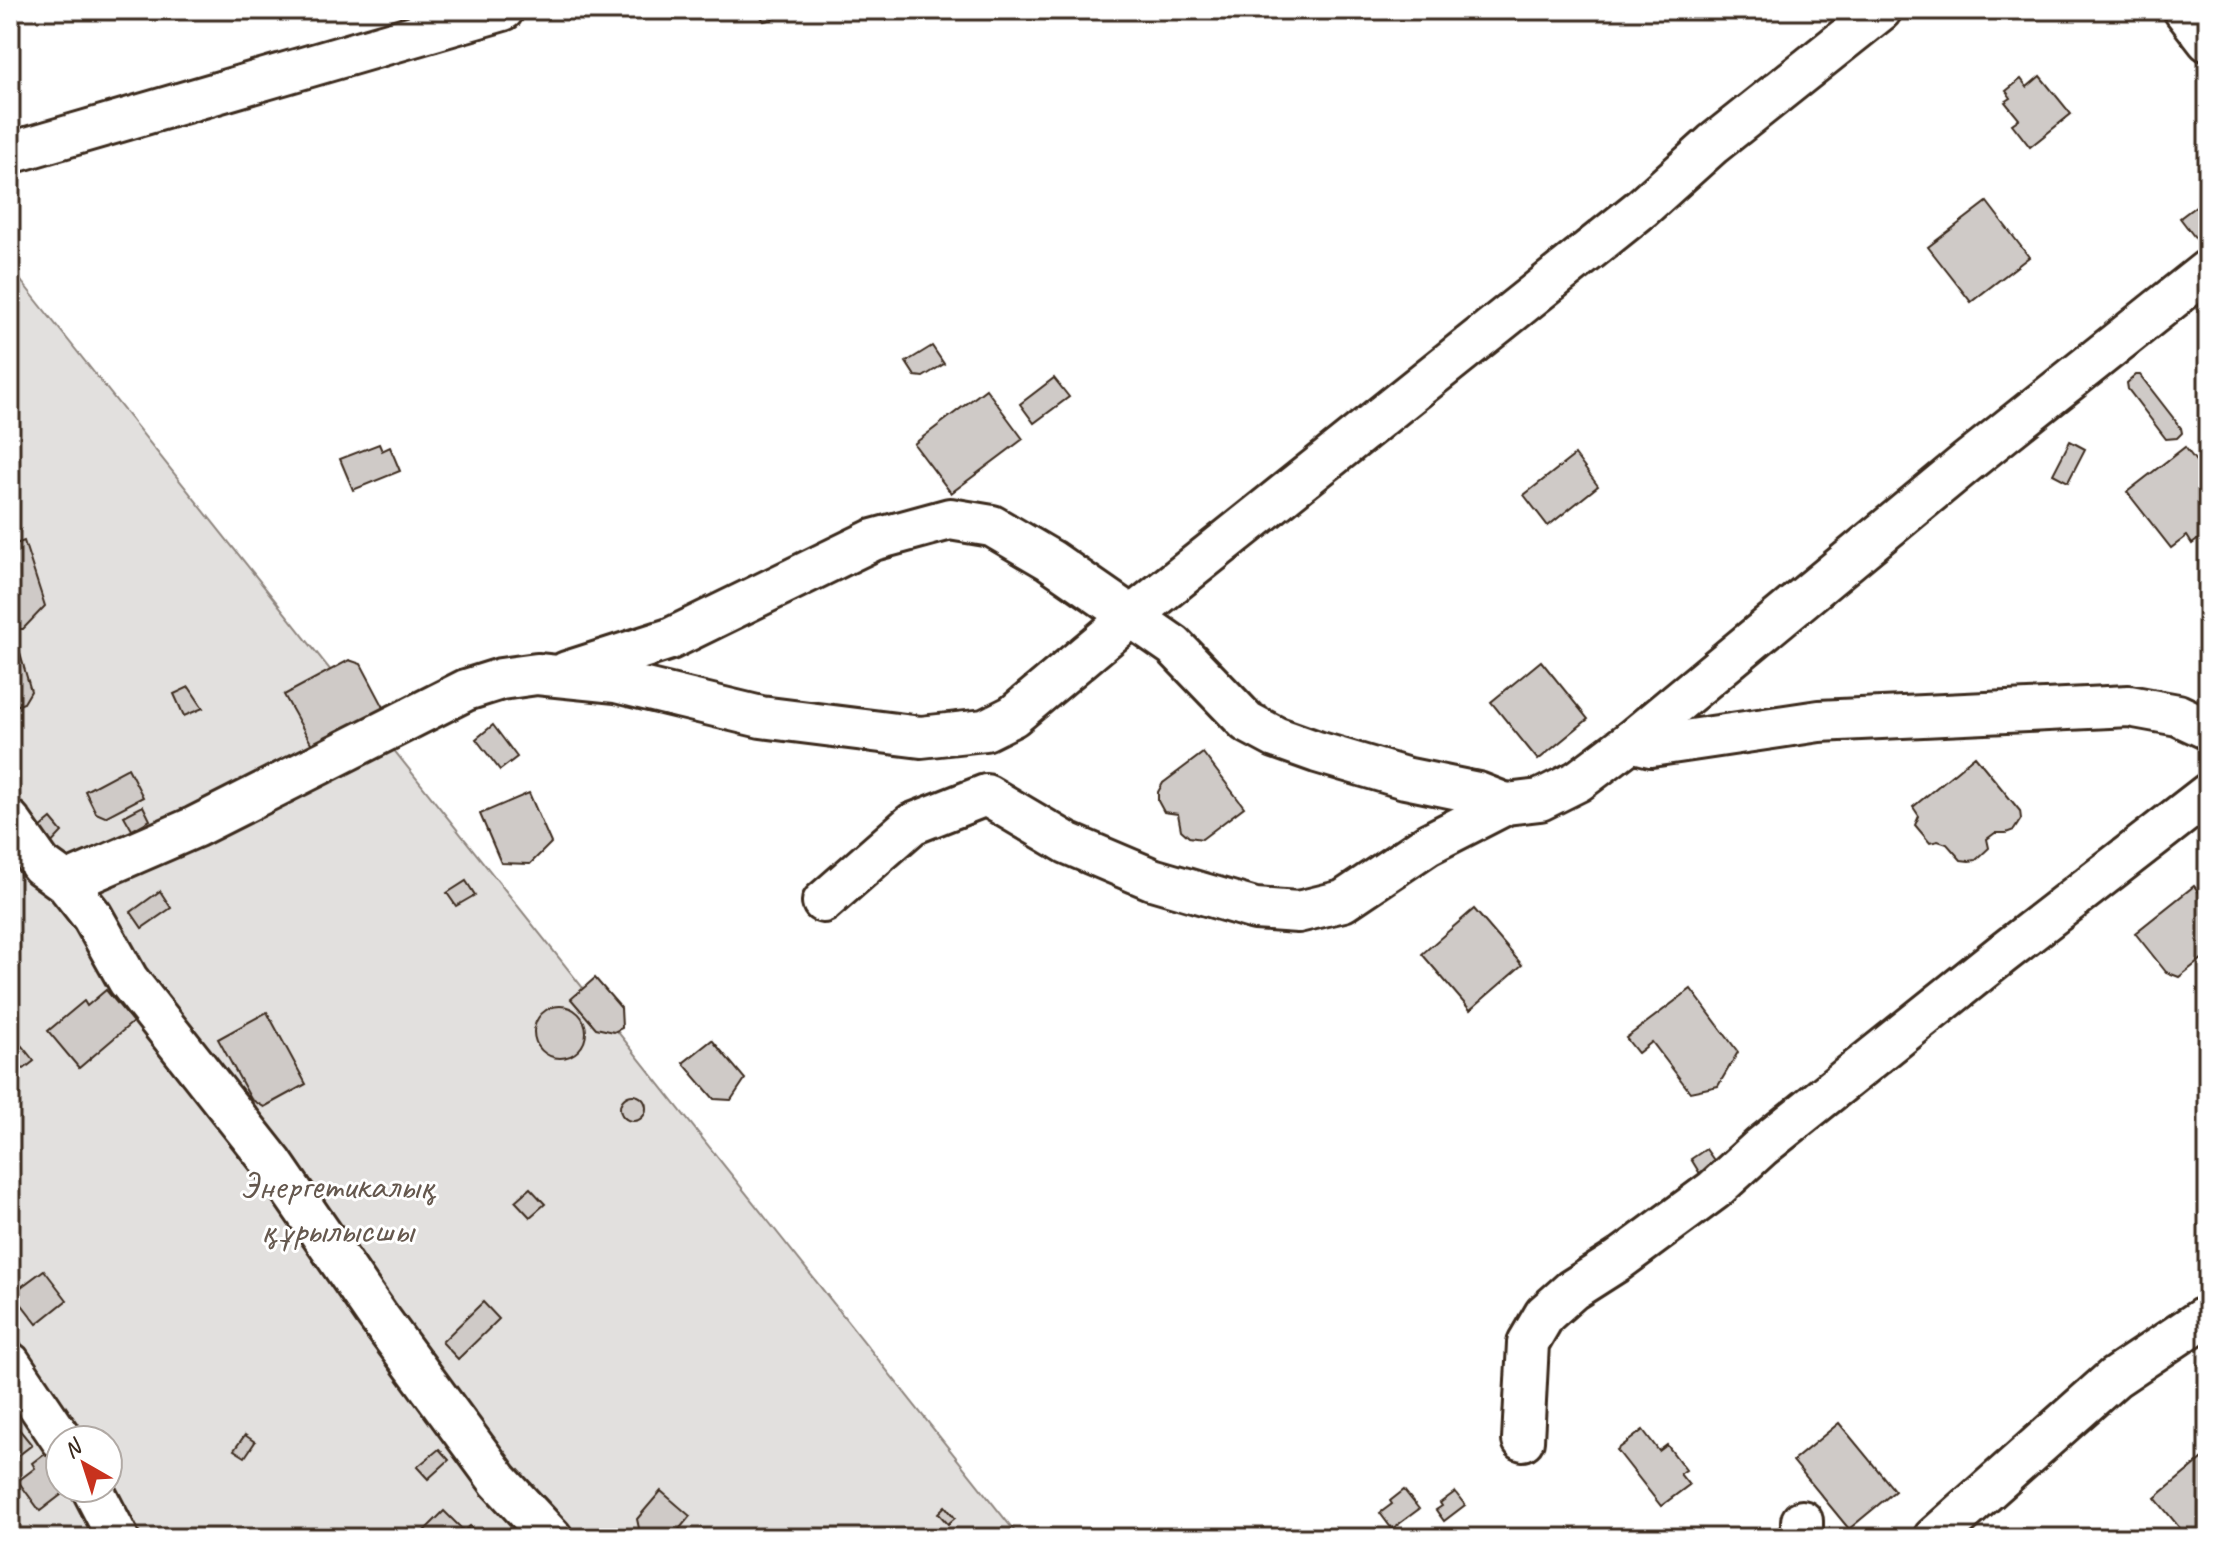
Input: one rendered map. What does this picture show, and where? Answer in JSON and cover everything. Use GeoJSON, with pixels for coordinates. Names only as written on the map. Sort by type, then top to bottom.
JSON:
{"type":"FeatureCollection","features":[{"type":"Feature","properties":{"kind":"street"},"geometry":{"type":"LineString","coordinates":[[10,153],[503,10]]}},
{"type":"Feature","properties":{"kind":"street"},"geometry":{"type":"LineString","coordinates":[[66,883],[195,827],[466,690],[501,679],[537,674],[616,682],[761,717],[921,737],[985,730],[1013,716],[1132,616],[1642,208],[1713,144],[1881,10]]}},
{"type":"Feature","properties":{"kind":"street"},"geometry":{"type":"LineString","coordinates":[[2184,10],[2208,41]]}},
{"type":"Feature","properties":{"kind":"street"},"geometry":{"type":"LineString","coordinates":[[823,902],[912,824],[986,795],[1067,843],[1152,879],[1255,909],[1298,912],[1343,901],[1428,844],[1506,804],[1540,800],[1578,781],[1631,741],[1978,453],[2208,270]]}},
{"type":"Feature","properties":{"kind":"street"},"geometry":{"type":"LineString","coordinates":[[556,676],[670,639],[873,540],[950,519],[992,526],[1050,560],[1174,646],[1247,722],[1275,737],[1405,778],[1478,793],[1506,804]]}},
{"type":"Feature","properties":{"kind":"street"},"geometry":{"type":"LineString","coordinates":[[1631,741],[1651,746],[1819,721],[2129,706],[2178,715],[2208,729]]}},
{"type":"Feature","properties":{"kind":"street"},"geometry":{"type":"LineString","coordinates":[[1523,1440],[1528,1343],[1545,1314],[1572,1290],[1619,1260],[1714,1190],[1761,1147],[1929,1012],[2208,794]]}},
{"type":"Feature","properties":{"kind":"street"},"geometry":{"type":"LineString","coordinates":[[10,821],[41,865],[66,883],[92,916],[128,980],[273,1164],[377,1315],[499,1481],[552,1538]]}},
{"type":"Feature","properties":{"kind":"street"},"geometry":{"type":"LineString","coordinates":[[1934,1538],[2114,1378],[2208,1315]]}},
{"type":"Feature","properties":{"kind":"street"},"geometry":{"type":"LineString","coordinates":[[10,1363],[51,1424]]}},
{"type":"Feature","properties":{"kind":"street"},"geometry":{"type":"LineString","coordinates":[[100,1504],[118,1538]]}},
{"type":"Feature","properties":{"kind":"green space","name":"Энергетикалық құрылысшы"},"geometry":{"type":"Polygon","coordinates":[[[10,267],[1020,1538],[10,1538],[10,267]]]}},
{"type":"Feature","properties":{"kind":"building"},"geometry":{"type":"Polygon","coordinates":[[[756,10],[806,10],[806,11],[764,21],[756,10]]]}},
{"type":"Feature","properties":{"kind":"building"},"geometry":{"type":"Polygon","coordinates":[[[2040,76],[2071,114],[2030,147],[2012,124],[2019,119],[2005,102],[2011,98],[2006,91],[2021,79],[2027,87],[2040,76]]]}},
{"type":"Feature","properties":{"kind":"building"},"geometry":{"type":"Polygon","coordinates":[[[1987,202],[2029,257],[1971,302],[1928,247],[1987,202]]]}},
{"type":"Feature","properties":{"kind":"building"},"geometry":{"type":"Polygon","coordinates":[[[2200,203],[2208,214],[2206,252],[2180,218],[2200,203]]]}},
{"type":"Feature","properties":{"kind":"building"},"geometry":{"type":"Polygon","coordinates":[[[932,346],[944,364],[923,377],[915,376],[906,362],[932,346]]]}},
{"type":"Feature","properties":{"kind":"building"},"geometry":{"type":"Polygon","coordinates":[[[2140,375],[2181,428],[2182,433],[2177,438],[2166,439],[2128,389],[2127,383],[2140,375]]]}},
{"type":"Feature","properties":{"kind":"building"},"geometry":{"type":"Polygon","coordinates":[[[1054,378],[1069,397],[1034,423],[1020,404],[1054,378]]]}},
{"type":"Feature","properties":{"kind":"building"},"geometry":{"type":"Polygon","coordinates":[[[986,389],[1023,439],[951,493],[914,444],[986,389]]]}},
{"type":"Feature","properties":{"kind":"building"},"geometry":{"type":"Polygon","coordinates":[[[2070,441],[2085,449],[2068,482],[2053,474],[2070,441]]]}},
{"type":"Feature","properties":{"kind":"building"},"geometry":{"type":"Polygon","coordinates":[[[379,444],[382,451],[390,447],[400,471],[353,490],[340,459],[379,444]]]}},
{"type":"Feature","properties":{"kind":"building"},"geometry":{"type":"Polygon","coordinates":[[[2185,447],[2208,477],[2208,532],[2192,544],[2187,536],[2171,548],[2127,492],[2185,447]]]}},
{"type":"Feature","properties":{"kind":"building"},"geometry":{"type":"Polygon","coordinates":[[[1575,455],[1598,486],[1548,526],[1524,495],[1575,455]]]}},
{"type":"Feature","properties":{"kind":"building"},"geometry":{"type":"Polygon","coordinates":[[[24,541],[45,606],[23,629],[10,629],[10,546],[24,541]]]}},
{"type":"Feature","properties":{"kind":"building"},"geometry":{"type":"Polygon","coordinates":[[[16,640],[31,691],[24,703],[10,708],[10,642],[16,640]]]}},
{"type":"Feature","properties":{"kind":"building"},"geometry":{"type":"Polygon","coordinates":[[[349,660],[361,664],[387,713],[316,752],[284,695],[349,660]]]}},
{"type":"Feature","properties":{"kind":"building"},"geometry":{"type":"Polygon","coordinates":[[[1541,661],[1588,719],[1538,760],[1491,702],[1541,661]]]}},
{"type":"Feature","properties":{"kind":"building"},"geometry":{"type":"Polygon","coordinates":[[[189,687],[203,708],[184,716],[174,694],[189,687]]]}},
{"type":"Feature","properties":{"kind":"building"},"geometry":{"type":"Polygon","coordinates":[[[493,725],[517,757],[500,770],[476,739],[493,725]]]}},
{"type":"Feature","properties":{"kind":"building"},"geometry":{"type":"Polygon","coordinates":[[[1203,753],[1244,807],[1202,839],[1189,837],[1181,830],[1178,814],[1164,812],[1158,801],[1158,792],[1163,783],[1203,753]]]}},
{"type":"Feature","properties":{"kind":"building"},"geometry":{"type":"Polygon","coordinates":[[[1975,756],[2020,811],[2021,819],[2014,830],[1995,833],[1987,839],[1989,848],[1976,860],[1969,861],[1961,860],[1947,844],[1938,841],[1930,843],[1915,825],[1919,816],[1913,807],[1975,756]]]}},
{"type":"Feature","properties":{"kind":"building"},"geometry":{"type":"Polygon","coordinates":[[[128,768],[143,797],[105,817],[96,813],[85,791],[128,768]]]}},
{"type":"Feature","properties":{"kind":"building"},"geometry":{"type":"Polygon","coordinates":[[[529,793],[551,843],[530,864],[501,863],[480,814],[529,793]]]}},
{"type":"Feature","properties":{"kind":"building"},"geometry":{"type":"Polygon","coordinates":[[[143,806],[150,820],[132,830],[124,816],[143,806]]]}},
{"type":"Feature","properties":{"kind":"building"},"geometry":{"type":"Polygon","coordinates":[[[51,819],[62,832],[47,848],[34,833],[51,819]]]}},
{"type":"Feature","properties":{"kind":"building"},"geometry":{"type":"Polygon","coordinates":[[[466,881],[475,895],[456,906],[447,893],[466,881]]]}},
{"type":"Feature","properties":{"kind":"building"},"geometry":{"type":"Polygon","coordinates":[[[2194,886],[2208,903],[2208,954],[2179,977],[2166,972],[2135,933],[2194,886]]]}},
{"type":"Feature","properties":{"kind":"building"},"geometry":{"type":"Polygon","coordinates":[[[160,891],[171,908],[142,928],[131,912],[160,891]]]}},
{"type":"Feature","properties":{"kind":"building"},"geometry":{"type":"Polygon","coordinates":[[[1474,909],[1522,965],[1470,1010],[1422,954],[1474,909]]]}},
{"type":"Feature","properties":{"kind":"building"},"geometry":{"type":"Polygon","coordinates":[[[595,978],[621,1008],[622,1028],[614,1032],[596,1028],[571,999],[595,978]]]}},
{"type":"Feature","properties":{"kind":"building"},"geometry":{"type":"Polygon","coordinates":[[[1691,989],[1738,1052],[1718,1086],[1690,1092],[1652,1042],[1638,1053],[1626,1038],[1691,989]]]}},
{"type":"Feature","properties":{"kind":"building"},"geometry":{"type":"Polygon","coordinates":[[[106,990],[133,1022],[79,1068],[48,1031],[84,1001],[87,1006],[106,990]]]}},
{"type":"Feature","properties":{"kind":"building"},"geometry":{"type":"Polygon","coordinates":[[[560,1006],[578,1014],[586,1032],[578,1050],[560,1058],[542,1050],[534,1032],[542,1014],[560,1006]]]}},
{"type":"Feature","properties":{"kind":"building"},"geometry":{"type":"Polygon","coordinates":[[[267,1012],[306,1084],[264,1107],[251,1099],[218,1039],[267,1012]]]}},
{"type":"Feature","properties":{"kind":"building"},"geometry":{"type":"Polygon","coordinates":[[[712,1040],[745,1079],[731,1100],[714,1099],[683,1063],[712,1040]]]}},
{"type":"Feature","properties":{"kind":"building"},"geometry":{"type":"Polygon","coordinates":[[[22,1046],[34,1061],[24,1069],[18,1067],[10,1056],[22,1046]]]}},
{"type":"Feature","properties":{"kind":"building"},"geometry":{"type":"Polygon","coordinates":[[[633,1095],[642,1099],[646,1108],[642,1117],[633,1121],[624,1117],[620,1108],[624,1099],[633,1095]]]}},
{"type":"Feature","properties":{"kind":"building"},"geometry":{"type":"Polygon","coordinates":[[[1706,1149],[1718,1166],[1702,1177],[1691,1159],[1706,1149]]]}},
{"type":"Feature","properties":{"kind":"building"},"geometry":{"type":"Polygon","coordinates":[[[530,1188],[545,1204],[530,1217],[515,1201],[530,1188]]]}},
{"type":"Feature","properties":{"kind":"building"},"geometry":{"type":"Polygon","coordinates":[[[44,1270],[67,1300],[37,1324],[13,1293],[44,1270]]]}},
{"type":"Feature","properties":{"kind":"building"},"geometry":{"type":"Polygon","coordinates":[[[483,1302],[499,1319],[458,1359],[442,1342],[483,1302]]]}},
{"type":"Feature","properties":{"kind":"building"},"geometry":{"type":"Polygon","coordinates":[[[14,1423],[32,1445],[10,1462],[10,1427],[14,1423]]]}},
{"type":"Feature","properties":{"kind":"building"},"geometry":{"type":"Polygon","coordinates":[[[1839,1423],[1895,1491],[1849,1529],[1793,1461],[1839,1423]]]}},
{"type":"Feature","properties":{"kind":"building"},"geometry":{"type":"Polygon","coordinates":[[[1643,1430],[1659,1451],[1667,1445],[1686,1470],[1680,1474],[1689,1485],[1661,1506],[1617,1450],[1643,1430]]]}},
{"type":"Feature","properties":{"kind":"building"},"geometry":{"type":"Polygon","coordinates":[[[245,1435],[255,1442],[245,1457],[234,1450],[245,1435]]]}},
{"type":"Feature","properties":{"kind":"building"},"geometry":{"type":"Polygon","coordinates":[[[439,1449],[449,1460],[428,1479],[417,1467],[439,1449]]]}},
{"type":"Feature","properties":{"kind":"building"},"geometry":{"type":"Polygon","coordinates":[[[44,1454],[44,1504],[49,1504],[40,1511],[18,1481],[35,1468],[32,1463],[44,1454]]]}},
{"type":"Feature","properties":{"kind":"building"},"geometry":{"type":"Polygon","coordinates":[[[2208,1454],[2208,1538],[2188,1538],[2155,1498],[2208,1454]]]}},
{"type":"Feature","properties":{"kind":"building"},"geometry":{"type":"Polygon","coordinates":[[[1404,1490],[1419,1509],[1392,1529],[1380,1513],[1404,1490]]]}},
{"type":"Feature","properties":{"kind":"building"},"geometry":{"type":"Polygon","coordinates":[[[661,1491],[690,1516],[672,1538],[646,1538],[640,1533],[637,1519],[661,1491]]]}},
{"type":"Feature","properties":{"kind":"building"},"geometry":{"type":"Polygon","coordinates":[[[1455,1492],[1465,1505],[1444,1521],[1436,1510],[1455,1492]]]}},
{"type":"Feature","properties":{"kind":"building"},"geometry":{"type":"Polygon","coordinates":[[[945,1506],[955,1518],[948,1524],[938,1513],[945,1506]]]}},
{"type":"Feature","properties":{"kind":"building"},"geometry":{"type":"Polygon","coordinates":[[[444,1511],[464,1531],[470,1526],[481,1538],[417,1538],[444,1511]]]}}]}
